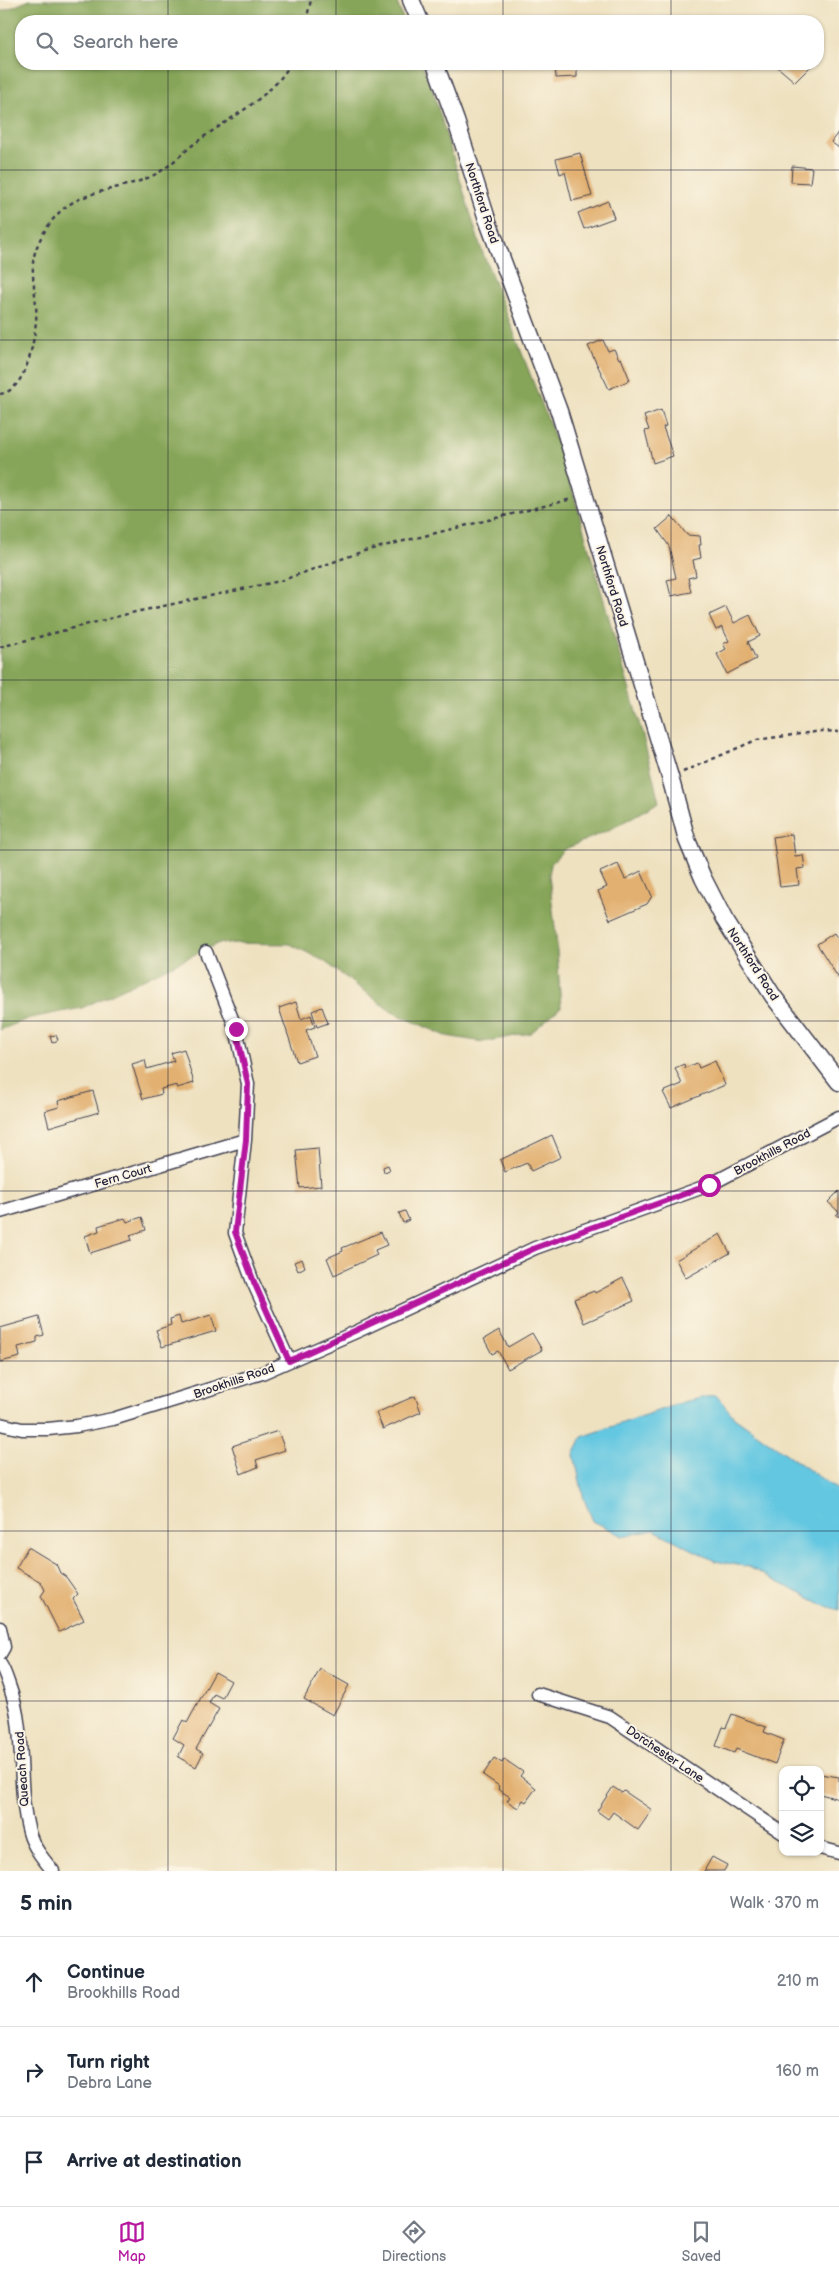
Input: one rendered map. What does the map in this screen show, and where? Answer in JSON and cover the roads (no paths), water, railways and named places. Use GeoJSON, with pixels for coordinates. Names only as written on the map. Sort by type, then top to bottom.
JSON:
{"type":"FeatureCollection","features":[{"type":"Feature","properties":{"kind":"street"},"geometry":{"type":"LineString","coordinates":[[411,0],[417,15]]}},
{"type":"Feature","properties":{"kind":"street","name":"Northford Road"},"geometry":{"type":"LineString","coordinates":[[437,70],[456,121],[487,219],[559,411],[670,777],[687,840],[724,920],[773,996],[839,1082]]}},
{"type":"Feature","properties":{"kind":"street"},"geometry":{"type":"LineString","coordinates":[[206,952],[236,1029],[248,1084],[246,1140],[235,1232],[254,1282],[289,1361]]}},
{"type":"Feature","properties":{"kind":"street","name":"Brookhills Road"},"geometry":{"type":"LineString","coordinates":[[0,1424],[22,1429],[48,1429],[113,1419],[262,1373],[535,1248],[709,1185],[839,1117]]}},
{"type":"Feature","properties":{"kind":"street","name":"Fern Court"},"geometry":{"type":"LineString","coordinates":[[0,1212],[246,1140]]}},
{"type":"Feature","properties":{"kind":"street"},"geometry":{"type":"LineString","coordinates":[[0,1628],[4,1647],[0,1654]]}},
{"type":"Feature","properties":{"kind":"street","name":"Queach Road"},"geometry":{"type":"LineString","coordinates":[[0,1664],[13,1696],[19,1723],[25,1812],[30,1833],[38,1852],[52,1871]]}},
{"type":"Feature","properties":{"kind":"street","name":"Dorchester Lane"},"geometry":{"type":"LineString","coordinates":[[538,1694],[610,1717],[779,1830]]}},
{"type":"Feature","properties":{"kind":"street"},"geometry":{"type":"LineString","coordinates":[[824,1849],[839,1853]]}},
{"type":"Feature","properties":{"kind":"water"},"geometry":{"type":"Polygon","coordinates":[[[716,1395],[734,1417],[839,1491],[839,1610],[823,1605],[749,1567],[715,1561],[654,1530],[623,1536],[593,1521],[584,1499],[574,1455],[582,1437],[686,1401],[716,1395]]]}}]}
